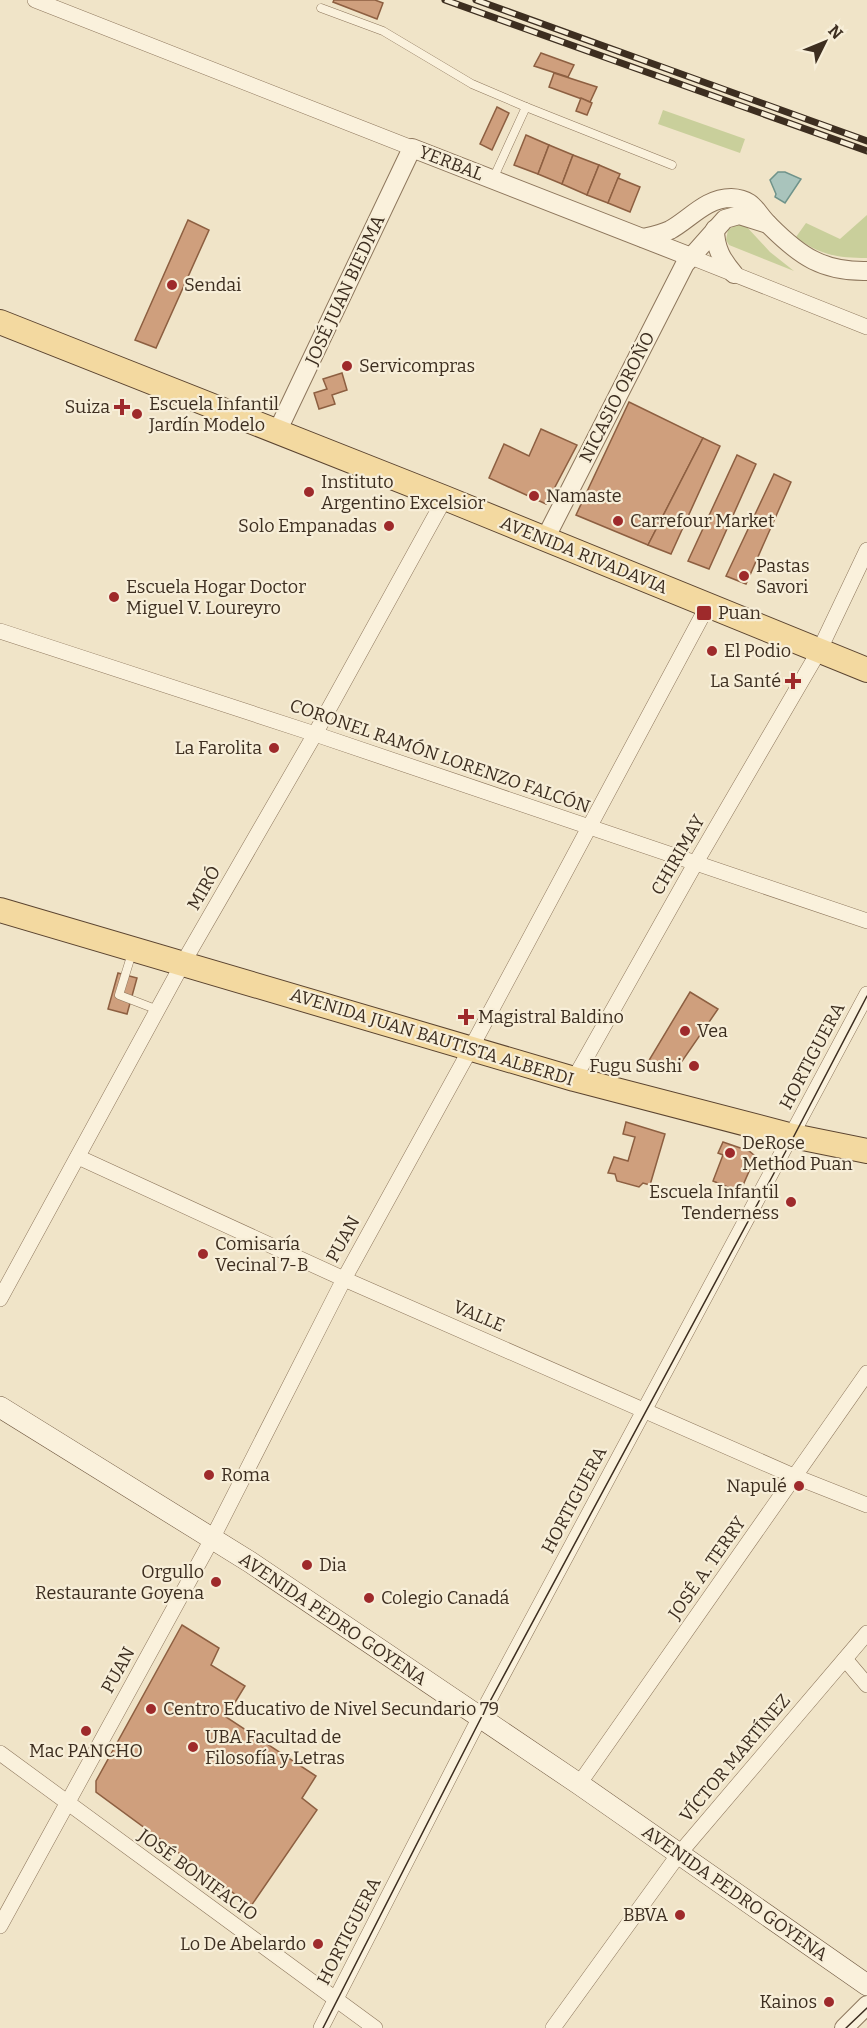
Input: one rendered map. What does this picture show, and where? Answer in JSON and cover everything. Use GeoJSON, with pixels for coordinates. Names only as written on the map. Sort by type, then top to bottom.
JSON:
{"type":"FeatureCollection","features":[{"type":"Feature","properties":{"kind":"main road","name":"AVENIDA RIVADAVIA"},"geometry":{"type":"LineString","coordinates":[[0,322],[545,538],[867,670]]}},
{"type":"Feature","properties":{"kind":"main road","name":"AVENIDA JUAN BAUTISTA ALBERDI"},"geometry":{"type":"LineString","coordinates":[[0,909],[574,1079],[793,1136],[867,1151]]}},
{"type":"Feature","properties":{"kind":"main road","name":"AVENIDA PEDRO GOYENA"},"geometry":{"type":"LineString","coordinates":[[0,1407],[212,1539],[480,1717],[867,1985]]}},
{"type":"Feature","properties":{"kind":"street","name":"YERBAL"},"geometry":{"type":"LineString","coordinates":[[35,0],[867,327]]}},
{"type":"Feature","properties":{"kind":"street","name":"JOSÉ JUAN BIEDMA"},"geometry":{"type":"LineString","coordinates":[[277,432],[412,148]]}},
{"type":"Feature","properties":{"kind":"street"},"geometry":{"type":"LineString","coordinates":[[643,238],[670,230],[701,208],[723,199],[747,201],[754,206],[768,225],[811,260],[829,268],[867,271]]}},
{"type":"Feature","properties":{"kind":"street"},"geometry":{"type":"LineString","coordinates":[[734,273],[724,263],[718,250],[715,229],[725,219],[739,215],[768,225]]}},
{"type":"Feature","properties":{"kind":"street","name":"NICASIO OROÑO"},"geometry":{"type":"LineString","coordinates":[[545,538],[680,273],[691,256],[715,229]]}},
{"type":"Feature","properties":{"kind":"street","name":"MIRÓ"},"geometry":{"type":"LineString","coordinates":[[0,1299],[183,963],[315,734],[445,498]]}},
{"type":"Feature","properties":{"kind":"street","name":"CHIRIMAY"},"geometry":{"type":"LineString","coordinates":[[574,1079],[819,651],[867,550]]}},
{"type":"Feature","properties":{"kind":"street","name":"PUAN"},"geometry":{"type":"LineString","coordinates":[[0,1926],[212,1539],[344,1279],[471,1048],[708,606]]}},
{"type":"Feature","properties":{"kind":"street","name":"CORONEL RAMÓN LORENZO FALCÓN"},"geometry":{"type":"LineString","coordinates":[[0,631],[315,734],[867,921]]}},
{"type":"Feature","properties":{"kind":"street","name":"HORTIGUERA"},"geometry":{"type":"LineString","coordinates":[[321,2028],[480,1717],[867,994]]}},
{"type":"Feature","properties":{"kind":"street","name":"VALLE"},"geometry":{"type":"LineString","coordinates":[[78,1157],[344,1279],[796,1477],[867,1505]]}},
{"type":"Feature","properties":{"kind":"street","name":"JOSÉ A. TERRY"},"geometry":{"type":"LineString","coordinates":[[579,1784],[867,1373]]}},
{"type":"Feature","properties":{"kind":"street","name":"VÍCTOR MARTÍNEZ"},"geometry":{"type":"LineString","coordinates":[[553,2028],[679,1854],[867,1633]]}},
{"type":"Feature","properties":{"kind":"street"},"geometry":{"type":"LineString","coordinates":[[845,1659],[867,1685]]}},
{"type":"Feature","properties":{"kind":"street","name":"JOSÉ BONIFACIO"},"geometry":{"type":"LineString","coordinates":[[0,1753],[375,2028]]}},
{"type":"Feature","properties":{"kind":"street"},"geometry":{"type":"LineString","coordinates":[[844,2028],[867,2005]]}},
{"type":"Feature","properties":{"kind":"lane"},"geometry":{"type":"LineString","coordinates":[[321,8],[383,31],[472,84],[672,165]]}},
{"type":"Feature","properties":{"kind":"lane"},"geometry":{"type":"LineString","coordinates":[[493,179],[526,107]]}},
{"type":"Feature","properties":{"kind":"lane"},"geometry":{"type":"LineString","coordinates":[[133,948],[119,995],[158,1010]]}},
{"type":"Feature","properties":{"kind":"green space"},"geometry":{"type":"Polygon","coordinates":[[[663,110],[745,139],[740,153],[658,124],[663,110]]]}},
{"type":"Feature","properties":{"kind":"green space"},"geometry":{"type":"Polygon","coordinates":[[[867,215],[867,258],[821,252],[796,237],[806,223],[840,239],[867,215]]]}},
{"type":"Feature","properties":{"kind":"green space"},"geometry":{"type":"Polygon","coordinates":[[[737,224],[745,225],[770,252],[794,271],[729,245],[726,240],[728,230],[737,224]]]}},
{"type":"Feature","properties":{"kind":"water"},"geometry":{"type":"Polygon","coordinates":[[[778,172],[785,172],[801,179],[785,203],[775,197],[776,194],[770,180],[778,172]]]}},
{"type":"Feature","properties":{"kind":"building"},"geometry":{"type":"Polygon","coordinates":[[[334,0],[375,0],[383,3],[377,19],[333,2],[334,0]]]}},
{"type":"Feature","properties":{"kind":"building"},"geometry":{"type":"Polygon","coordinates":[[[541,53],[574,65],[568,77],[534,66],[541,53]]]}},
{"type":"Feature","properties":{"kind":"building"},"geometry":{"type":"Polygon","coordinates":[[[554,73],[597,87],[590,102],[549,87],[554,73]]]}},
{"type":"Feature","properties":{"kind":"building"},"geometry":{"type":"Polygon","coordinates":[[[581,98],[592,103],[587,115],[576,111],[581,98]]]}},
{"type":"Feature","properties":{"kind":"building"},"geometry":{"type":"Polygon","coordinates":[[[497,107],[509,113],[492,150],[480,144],[497,107]]]}},
{"type":"Feature","properties":{"kind":"building"},"geometry":{"type":"Polygon","coordinates":[[[526,135],[549,145],[538,174],[514,165],[526,135]]]}},
{"type":"Feature","properties":{"kind":"building"},"geometry":{"type":"Polygon","coordinates":[[[549,145],[573,155],[562,184],[538,174],[549,145]]]}},
{"type":"Feature","properties":{"kind":"building"},"geometry":{"type":"Polygon","coordinates":[[[573,155],[599,165],[587,195],[562,184],[573,155]]]}},
{"type":"Feature","properties":{"kind":"building"},"geometry":{"type":"Polygon","coordinates":[[[599,165],[620,174],[608,203],[587,195],[599,165]]]}},
{"type":"Feature","properties":{"kind":"building"},"geometry":{"type":"Polygon","coordinates":[[[618,178],[640,187],[630,212],[608,203],[618,178]]]}},
{"type":"Feature","properties":{"kind":"building","name":"Sendai"},"geometry":{"type":"Polygon","coordinates":[[[188,220],[209,230],[156,348],[135,340],[188,220]]]}},
{"type":"Feature","properties":{"kind":"building"},"geometry":{"type":"Polygon","coordinates":[[[342,373],[347,390],[332,395],[335,404],[319,409],[314,393],[327,389],[323,379],[342,373]]]}},
{"type":"Feature","properties":{"kind":"building"},"geometry":{"type":"Polygon","coordinates":[[[629,402],[703,438],[648,545],[576,515],[629,402]]]}},
{"type":"Feature","properties":{"kind":"building"},"geometry":{"type":"Polygon","coordinates":[[[541,429],[577,445],[546,504],[489,478],[504,444],[529,456],[541,429]]]}},
{"type":"Feature","properties":{"kind":"building"},"geometry":{"type":"Polygon","coordinates":[[[703,438],[720,446],[671,554],[648,545],[703,438]]]}},
{"type":"Feature","properties":{"kind":"building"},"geometry":{"type":"Polygon","coordinates":[[[737,455],[756,464],[709,569],[688,561],[737,455]]]}},
{"type":"Feature","properties":{"kind":"building"},"geometry":{"type":"Polygon","coordinates":[[[774,474],[791,482],[746,584],[726,576],[774,474]]]}},
{"type":"Feature","properties":{"kind":"building"},"geometry":{"type":"Polygon","coordinates":[[[118,973],[137,978],[127,1014],[108,1009],[118,973]]]}},
{"type":"Feature","properties":{"kind":"building","name":"Vea"},"geometry":{"type":"Polygon","coordinates":[[[690,992],[718,1009],[676,1070],[648,1062],[690,992]]]}},
{"type":"Feature","properties":{"kind":"building"},"geometry":{"type":"Polygon","coordinates":[[[626,1122],[665,1134],[650,1185],[643,1183],[639,1187],[617,1181],[615,1174],[608,1173],[614,1157],[628,1161],[635,1137],[623,1134],[626,1122]]]}},
{"type":"Feature","properties":{"kind":"building"},"geometry":{"type":"Polygon","coordinates":[[[723,1142],[754,1155],[740,1192],[713,1181],[723,1155],[718,1153],[723,1142]]]}},
{"type":"Feature","properties":{"kind":"building","name":"UBA Facultad de Filosofía y Letras"},"geometry":{"type":"Polygon","coordinates":[[[182,1625],[219,1648],[211,1665],[245,1686],[226,1717],[316,1776],[302,1798],[317,1810],[251,1906],[96,1792],[96,1781],[182,1625]]]}},
{"type":"Feature","properties":{"kind":"tram line"},"geometry":{"type":"LineString","coordinates":[[323,2028],[481,1718],[867,996]]}},
{"type":"Feature","properties":{"kind":"tram line"},"geometry":{"type":"LineString","coordinates":[[846,2028],[867,2008]]}},
{"type":"Feature","properties":{"kind":"railway"},"geometry":{"type":"LineString","coordinates":[[445,0],[867,151]]}},
{"type":"Feature","properties":{"kind":"railway"},"geometry":{"type":"LineString","coordinates":[[476,0],[867,141]]}},
{"type":"Feature","properties":{"kind":"place","name":"Sendai"},"geometry":{"type":"Point","coordinates":[172,285]}},
{"type":"Feature","properties":{"kind":"place","name":"Servicompras"},"geometry":{"type":"Point","coordinates":[347,366]}},
{"type":"Feature","properties":{"kind":"place","name":"Suiza"},"geometry":{"type":"Point","coordinates":[122,407]}},
{"type":"Feature","properties":{"kind":"place","name":"Escuela Infantil Jardín Modelo"},"geometry":{"type":"Point","coordinates":[137,414]}},
{"type":"Feature","properties":{"kind":"place","name":"Instituto Argentino Excelsior"},"geometry":{"type":"Point","coordinates":[309,492]}},
{"type":"Feature","properties":{"kind":"place","name":"Namaste"},"geometry":{"type":"Point","coordinates":[534,496]}},
{"type":"Feature","properties":{"kind":"place","name":"Carrefour Market"},"geometry":{"type":"Point","coordinates":[618,521]}},
{"type":"Feature","properties":{"kind":"place","name":"Solo Empanadas"},"geometry":{"type":"Point","coordinates":[389,526]}},
{"type":"Feature","properties":{"kind":"place","name":"Pastas Savori"},"geometry":{"type":"Point","coordinates":[744,576]}},
{"type":"Feature","properties":{"kind":"place","name":"Escuela Hogar Doctor Miguel V. Loureyro"},"geometry":{"type":"Point","coordinates":[114,597]}},
{"type":"Feature","properties":{"kind":"place","name":"Puan"},"geometry":{"type":"Point","coordinates":[704,613]}},
{"type":"Feature","properties":{"kind":"place","name":"El Podio"},"geometry":{"type":"Point","coordinates":[712,651]}},
{"type":"Feature","properties":{"kind":"place","name":"La Santé"},"geometry":{"type":"Point","coordinates":[793,681]}},
{"type":"Feature","properties":{"kind":"place","name":"La Farolita"},"geometry":{"type":"Point","coordinates":[274,748]}},
{"type":"Feature","properties":{"kind":"place","name":"Magistral Baldino"},"geometry":{"type":"Point","coordinates":[466,1017]}},
{"type":"Feature","properties":{"kind":"place","name":"Vea"},"geometry":{"type":"Point","coordinates":[685,1031]}},
{"type":"Feature","properties":{"kind":"place","name":"Fugu Sushi"},"geometry":{"type":"Point","coordinates":[694,1066]}},
{"type":"Feature","properties":{"kind":"place","name":"DeRose Method Puan"},"geometry":{"type":"Point","coordinates":[730,1153]}},
{"type":"Feature","properties":{"kind":"place","name":"Escuela Infantil Tenderness"},"geometry":{"type":"Point","coordinates":[791,1202]}},
{"type":"Feature","properties":{"kind":"place","name":"Comisaría Vecinal 7-B"},"geometry":{"type":"Point","coordinates":[203,1254]}},
{"type":"Feature","properties":{"kind":"place","name":"Roma"},"geometry":{"type":"Point","coordinates":[209,1475]}},
{"type":"Feature","properties":{"kind":"place","name":"Napulé"},"geometry":{"type":"Point","coordinates":[799,1486]}},
{"type":"Feature","properties":{"kind":"place","name":"Dia"},"geometry":{"type":"Point","coordinates":[307,1565]}},
{"type":"Feature","properties":{"kind":"place","name":"Orgullo Restaurante Goyena"},"geometry":{"type":"Point","coordinates":[216,1582]}},
{"type":"Feature","properties":{"kind":"place","name":"Colegio Canadá"},"geometry":{"type":"Point","coordinates":[369,1598]}},
{"type":"Feature","properties":{"kind":"place","name":"Centro Educativo de Nivel Secundario 79"},"geometry":{"type":"Point","coordinates":[151,1709]}},
{"type":"Feature","properties":{"kind":"place","name":"Mac PANCHO"},"geometry":{"type":"Point","coordinates":[86,1731]}},
{"type":"Feature","properties":{"kind":"place","name":"UBA Facultad de Filosofía y Letras"},"geometry":{"type":"Point","coordinates":[193,1747]}},
{"type":"Feature","properties":{"kind":"place","name":"BBVA"},"geometry":{"type":"Point","coordinates":[680,1915]}},
{"type":"Feature","properties":{"kind":"place","name":"Lo De Abelardo"},"geometry":{"type":"Point","coordinates":[318,1944]}},
{"type":"Feature","properties":{"kind":"place","name":"Kainos"},"geometry":{"type":"Point","coordinates":[829,2002]}}]}
